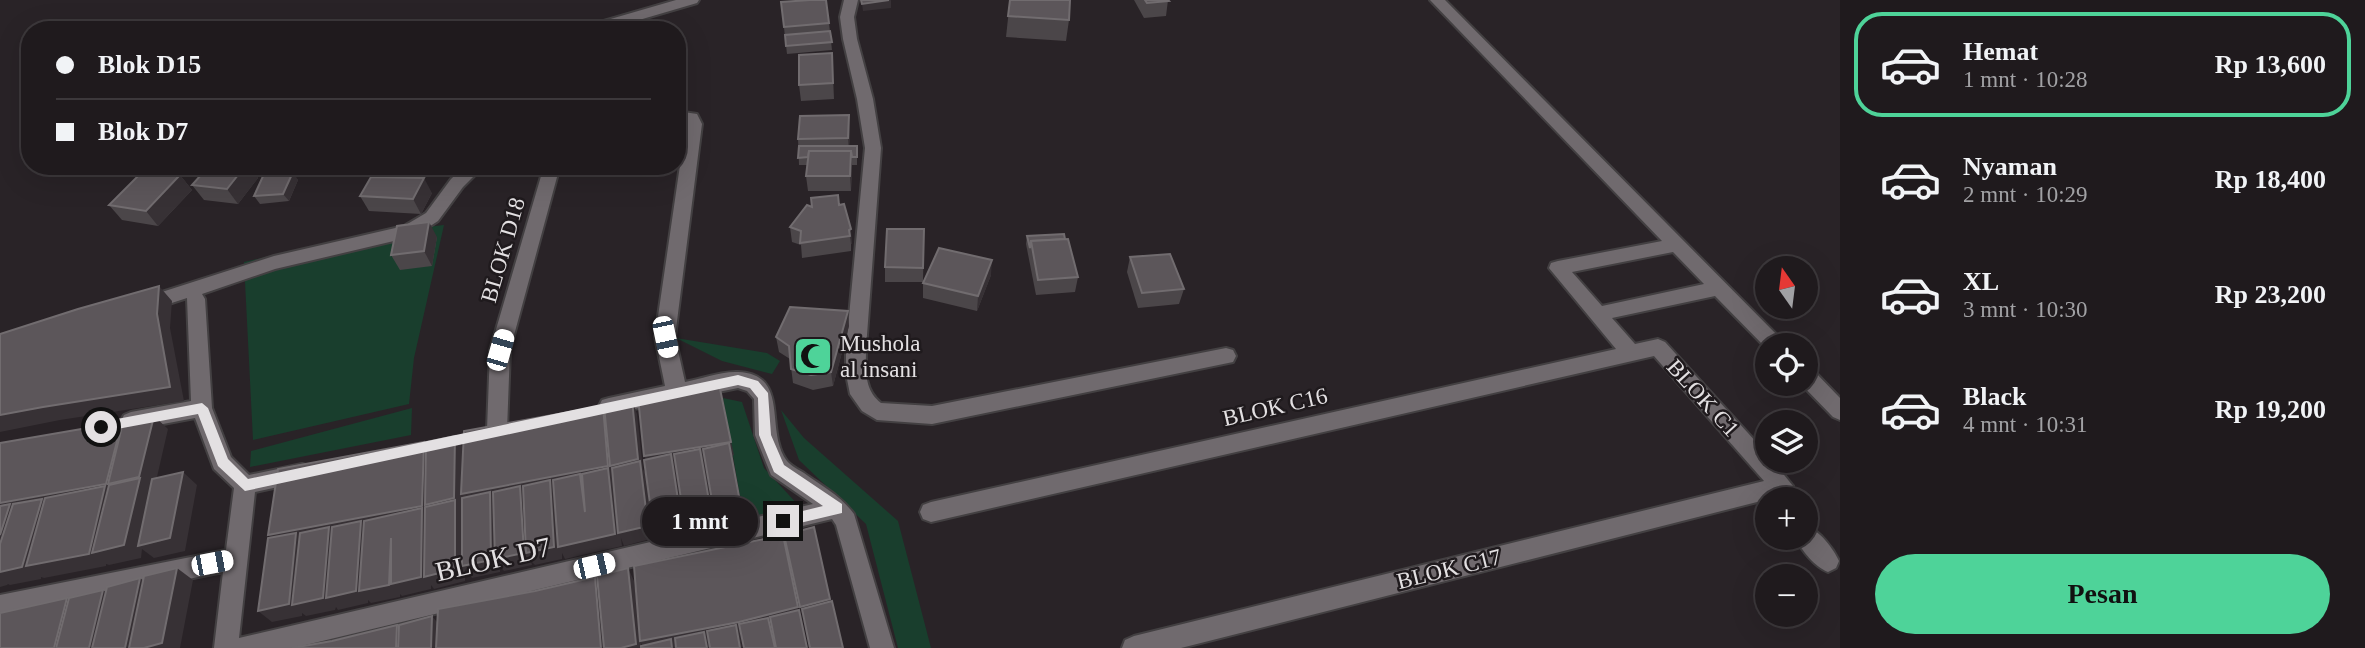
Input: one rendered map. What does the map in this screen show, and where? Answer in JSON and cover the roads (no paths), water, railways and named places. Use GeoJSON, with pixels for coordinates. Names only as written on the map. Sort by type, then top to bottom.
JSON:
{"type":"FeatureCollection","features":[{"type":"Feature","properties":{"kind":"street"},"geometry":{"type":"LineString","coordinates":[[619,21],[692,0]]}},
{"type":"Feature","properties":{"kind":"street"},"geometry":{"type":"LineString","coordinates":[[851,0],[847,17],[850,38],[865,99],[873,148],[856,348],[856,374],[860,394],[869,405],[877,411],[932,415],[1226,356]]}},
{"type":"Feature","properties":{"kind":"street"},"geometry":{"type":"LineString","coordinates":[[1437,0],[1762,333]]}},
{"type":"Feature","properties":{"kind":"street"},"geometry":{"type":"LineString","coordinates":[[122,311],[274,263],[409,231],[432,217],[466,175]]}},
{"type":"Feature","properties":{"kind":"street","name":"BLOK D18"},"geometry":{"type":"LineString","coordinates":[[498,430],[500,350],[549,175]]}},
{"type":"Feature","properties":{"kind":"street"},"geometry":{"type":"LineString","coordinates":[[677,393],[665,337],[680,175]]}},
{"type":"Feature","properties":{"kind":"street"},"geometry":{"type":"LineString","coordinates":[[1631,353],[1558,268],[1676,245]]}},
{"type":"Feature","properties":{"kind":"street"},"geometry":{"type":"LineString","coordinates":[[1598,314],[1718,288]]}},
{"type":"Feature","properties":{"kind":"street"},"geometry":{"type":"LineString","coordinates":[[196,299],[202,408],[222,462],[245,485]]}},
{"type":"Feature","properties":{"kind":"street","name":"BLOK C1"},"geometry":{"type":"LineString","coordinates":[[1631,353],[1658,346],[1780,487]]}},
{"type":"Feature","properties":{"kind":"street","name":"BLOK C16"},"geometry":{"type":"LineString","coordinates":[[931,512],[1631,353]]}},
{"type":"Feature","properties":{"kind":"street"},"geometry":{"type":"LineString","coordinates":[[585,411],[738,380],[754,385],[764,397],[765,435],[779,468],[837,509],[851,534],[882,648]]}},
{"type":"Feature","properties":{"kind":"street"},"geometry":{"type":"LineString","coordinates":[[1818,388],[1840,411]]}},
{"type":"Feature","properties":{"kind":"street"},"geometry":{"type":"LineString","coordinates":[[108,426],[202,408]]}},
{"type":"Feature","properties":{"kind":"street"},"geometry":{"type":"LineString","coordinates":[[471,436],[523,425]]}},
{"type":"Feature","properties":{"kind":"street"},"geometry":{"type":"LineString","coordinates":[[245,485],[325,468]]}},
{"type":"Feature","properties":{"kind":"street"},"geometry":{"type":"LineString","coordinates":[[226,648],[245,485]]}},
{"type":"Feature","properties":{"kind":"street","name":"BLOK C17"},"geometry":{"type":"LineString","coordinates":[[1134,648],[1755,497]]}},
{"type":"Feature","properties":{"kind":"street","name":"BLOK D7"},"geometry":{"type":"LineString","coordinates":[[244,648],[837,509]]}},
{"type":"Feature","properties":{"kind":"street"},"geometry":{"type":"LineString","coordinates":[[1818,550],[1828,561]]}},
{"type":"Feature","properties":{"kind":"street"},"geometry":{"type":"LineString","coordinates":[[0,606],[238,558]]}},
{"type":"Feature","properties":{"kind":"place","name":"Mushola al insani"},"geometry":{"type":"Point","coordinates":[813,356]}}]}
